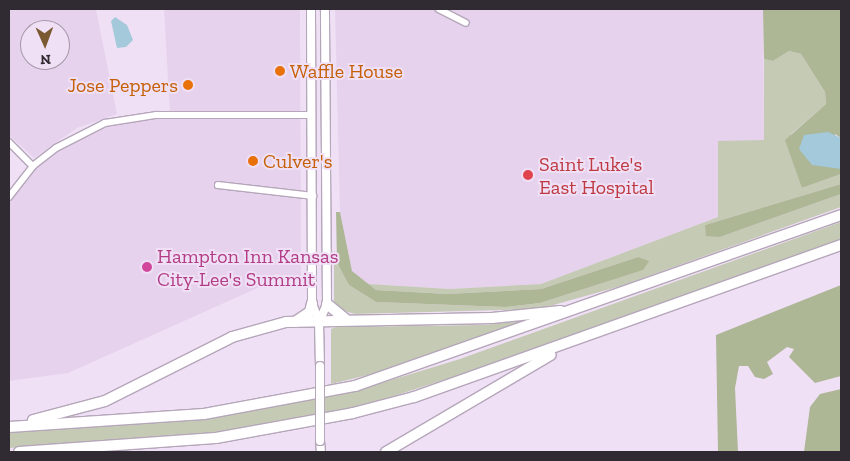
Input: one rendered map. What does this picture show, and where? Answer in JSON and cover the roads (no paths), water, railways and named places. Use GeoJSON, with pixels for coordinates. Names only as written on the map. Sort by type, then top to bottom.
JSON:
{"type":"FeatureCollection","features":[{"type":"Feature","properties":{"kind":"highway"},"geometry":{"type":"LineString","coordinates":[[9,426],[204,414],[303,398],[409,370],[841,215]]}},
{"type":"Feature","properties":{"kind":"highway"},"geometry":{"type":"LineString","coordinates":[[19,452],[216,438],[286,428],[414,397],[582,339],[841,245]]}},
{"type":"Feature","properties":{"kind":"highway"},"geometry":{"type":"LineString","coordinates":[[9,426],[78,411],[232,337],[295,322],[513,318],[606,300]]}},
{"type":"Feature","properties":{"kind":"highway"},"geometry":{"type":"LineString","coordinates":[[295,322],[310,312],[312,303]]}},
{"type":"Feature","properties":{"kind":"highway"},"geometry":{"type":"LineString","coordinates":[[327,304],[350,321]]}},
{"type":"Feature","properties":{"kind":"highway"},"geometry":{"type":"LineString","coordinates":[[386,452],[582,339]]}},
{"type":"Feature","properties":{"kind":"main road"},"geometry":{"type":"LineString","coordinates":[[311,9],[312,303],[319,322],[320,452]]}},
{"type":"Feature","properties":{"kind":"main road"},"geometry":{"type":"LineString","coordinates":[[319,322],[327,304],[325,9]]}},
{"type":"Feature","properties":{"kind":"street"},"geometry":{"type":"LineString","coordinates":[[439,9],[466,22]]}},
{"type":"Feature","properties":{"kind":"street"},"geometry":{"type":"LineString","coordinates":[[9,196],[33,166],[85,131],[119,120],[156,115],[311,115]]}},
{"type":"Feature","properties":{"kind":"street"},"geometry":{"type":"LineString","coordinates":[[9,142],[33,166]]}},
{"type":"Feature","properties":{"kind":"street"},"geometry":{"type":"LineString","coordinates":[[218,185],[313,196]]}},
{"type":"Feature","properties":{"kind":"water"},"geometry":{"type":"Polygon","coordinates":[[[115,17],[127,25],[133,40],[126,47],[117,48],[111,21],[115,17]]]}},
{"type":"Feature","properties":{"kind":"water"},"geometry":{"type":"Polygon","coordinates":[[[828,132],[841,138],[841,169],[812,165],[799,149],[804,135],[828,132]]]}},
{"type":"Feature","properties":{"kind":"place","name":"Waffle House"},"geometry":{"type":"Point","coordinates":[280,71]}},
{"type":"Feature","properties":{"kind":"place","name":"Jose Peppers"},"geometry":{"type":"Point","coordinates":[188,85]}},
{"type":"Feature","properties":{"kind":"place","name":"Culver's"},"geometry":{"type":"Point","coordinates":[253,161]}},
{"type":"Feature","properties":{"kind":"place","name":"Saint Luke's East Hospital"},"geometry":{"type":"Point","coordinates":[528,175]}},
{"type":"Feature","properties":{"kind":"place","name":"Hampton Inn Kansas City-Lee's Summit"},"geometry":{"type":"Point","coordinates":[147,267]}}]}
